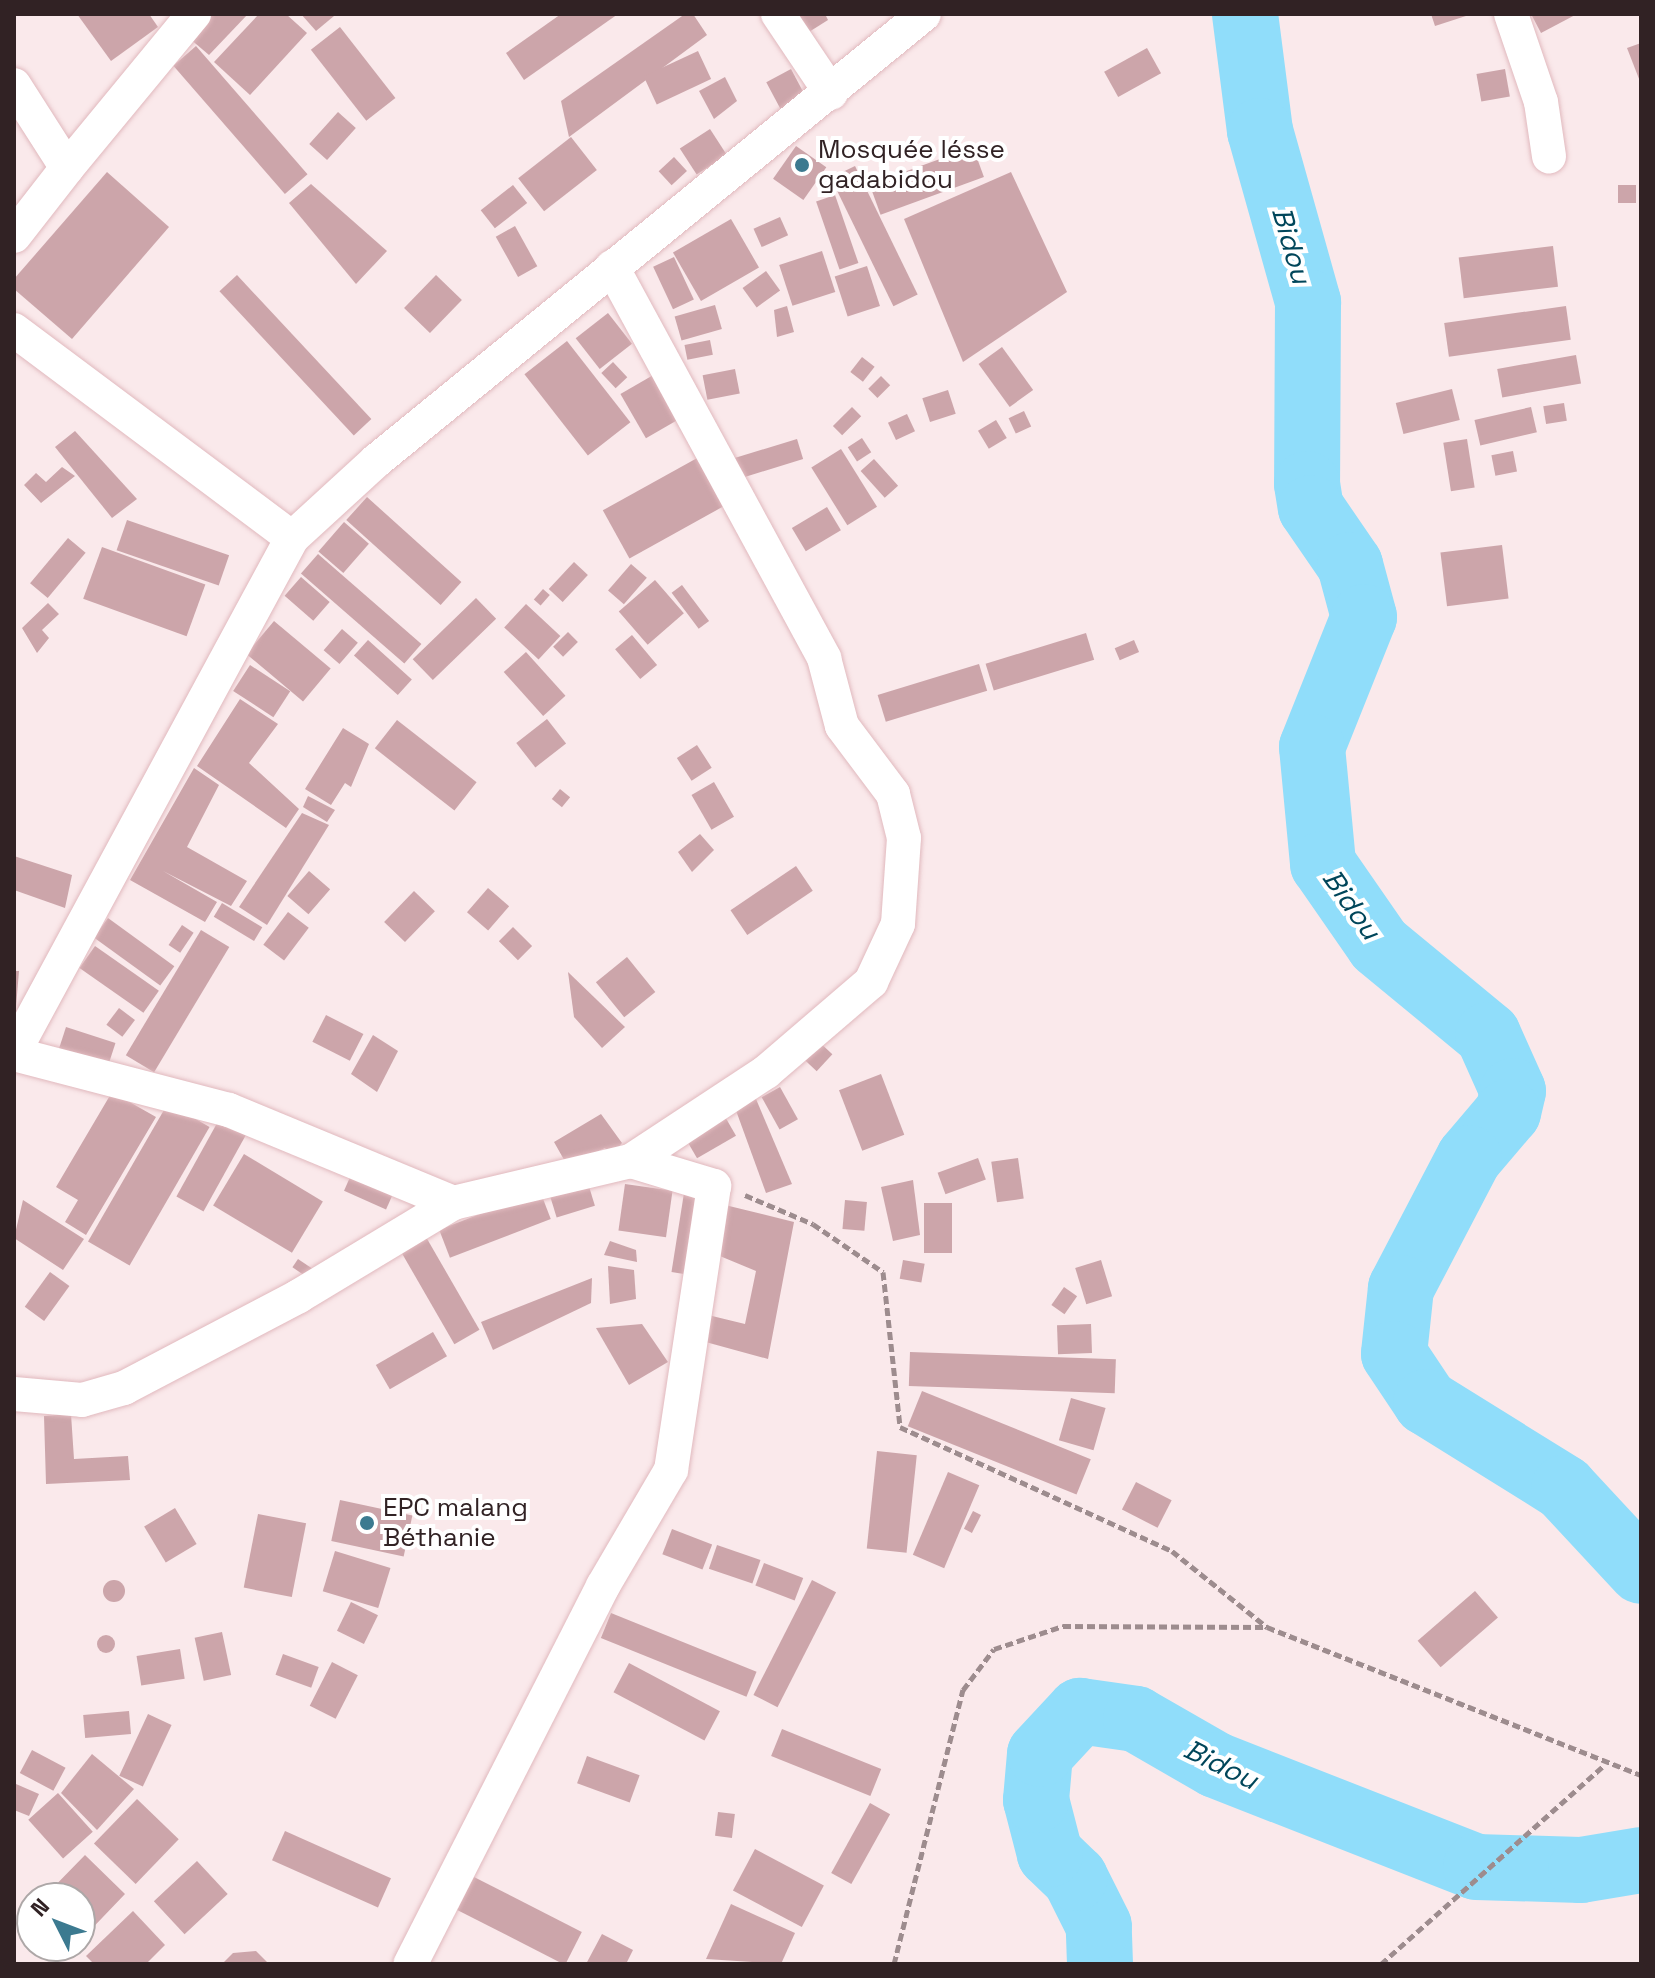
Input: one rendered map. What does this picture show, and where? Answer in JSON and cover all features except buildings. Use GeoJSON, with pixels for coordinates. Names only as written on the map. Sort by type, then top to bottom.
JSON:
{"type":"FeatureCollection","features":[{"type":"Feature","properties":{"kind":"street"},"geometry":{"type":"LineString","coordinates":[[14,236],[194,14]]}},
{"type":"Feature","properties":{"kind":"street"},"geometry":{"type":"LineString","coordinates":[[778,14],[831,93]]}},
{"type":"Feature","properties":{"kind":"street"},"geometry":{"type":"LineString","coordinates":[[453,1203],[229,1110],[14,1053],[292,538],[612,267],[831,93],[924,14]]}},
{"type":"Feature","properties":{"kind":"street"},"geometry":{"type":"LineString","coordinates":[[1511,14],[1541,102],[1549,156]]}},
{"type":"Feature","properties":{"kind":"street"},"geometry":{"type":"LineString","coordinates":[[14,85],[67,168]]}},
{"type":"Feature","properties":{"kind":"street"},"geometry":{"type":"LineString","coordinates":[[14,1394],[82,1400],[124,1388],[299,1296],[453,1203],[631,1161],[766,1072],[871,982],[898,924],[904,838],[893,794],[842,726],[824,658],[612,267]]}},
{"type":"Feature","properties":{"kind":"street"},"geometry":{"type":"LineString","coordinates":[[14,330],[292,538]]}},
{"type":"Feature","properties":{"kind":"street"},"geometry":{"type":"LineString","coordinates":[[410,1964],[603,1586],[671,1470],[714,1186],[631,1161]]}},
{"type":"Feature","properties":{"kind":"path"},"geometry":{"type":"LineString","coordinates":[[714,1186],[780,1206],[864,1253],[883,1272],[900,1427],[1172,1551],[1267,1627],[1604,1765],[1641,1775]]}},
{"type":"Feature","properties":{"kind":"path"},"geometry":{"type":"LineString","coordinates":[[894,1964],[963,1690],[994,1649],[1063,1626],[1267,1627]]}},
{"type":"Feature","properties":{"kind":"path"},"geometry":{"type":"LineString","coordinates":[[1381,1964],[1604,1765]]}},
{"type":"Feature","properties":{"kind":"waterway","name":"Bidou"},"geometry":{"type":"LineString","coordinates":[[1245,14],[1260,131],[1308,302],[1307,484],[1311,508],[1350,565],[1364,617],[1312,747],[1323,864],[1379,945],[1488,1035],[1513,1091],[1508,1112],[1469,1158],[1401,1288],[1394,1354],[1426,1402],[1564,1488],[1641,1571]]}},
{"type":"Feature","properties":{"kind":"waterway","name":"Bidou"},"geometry":{"type":"LineString","coordinates":[[1100,1964],[1099,1926],[1075,1878],[1050,1854],[1036,1800],[1040,1754],[1080,1711],[1136,1719],[1216,1765],[1476,1867],[1581,1870],[1641,1860]]}},
{"type":"Feature","properties":{"kind":"place","name":"Mosquée lésse gadabidou"},"geometry":{"type":"Point","coordinates":[802,165]}},
{"type":"Feature","properties":{"kind":"place","name":"EPC malang Béthanie"},"geometry":{"type":"Point","coordinates":[367,1523]}}]}
